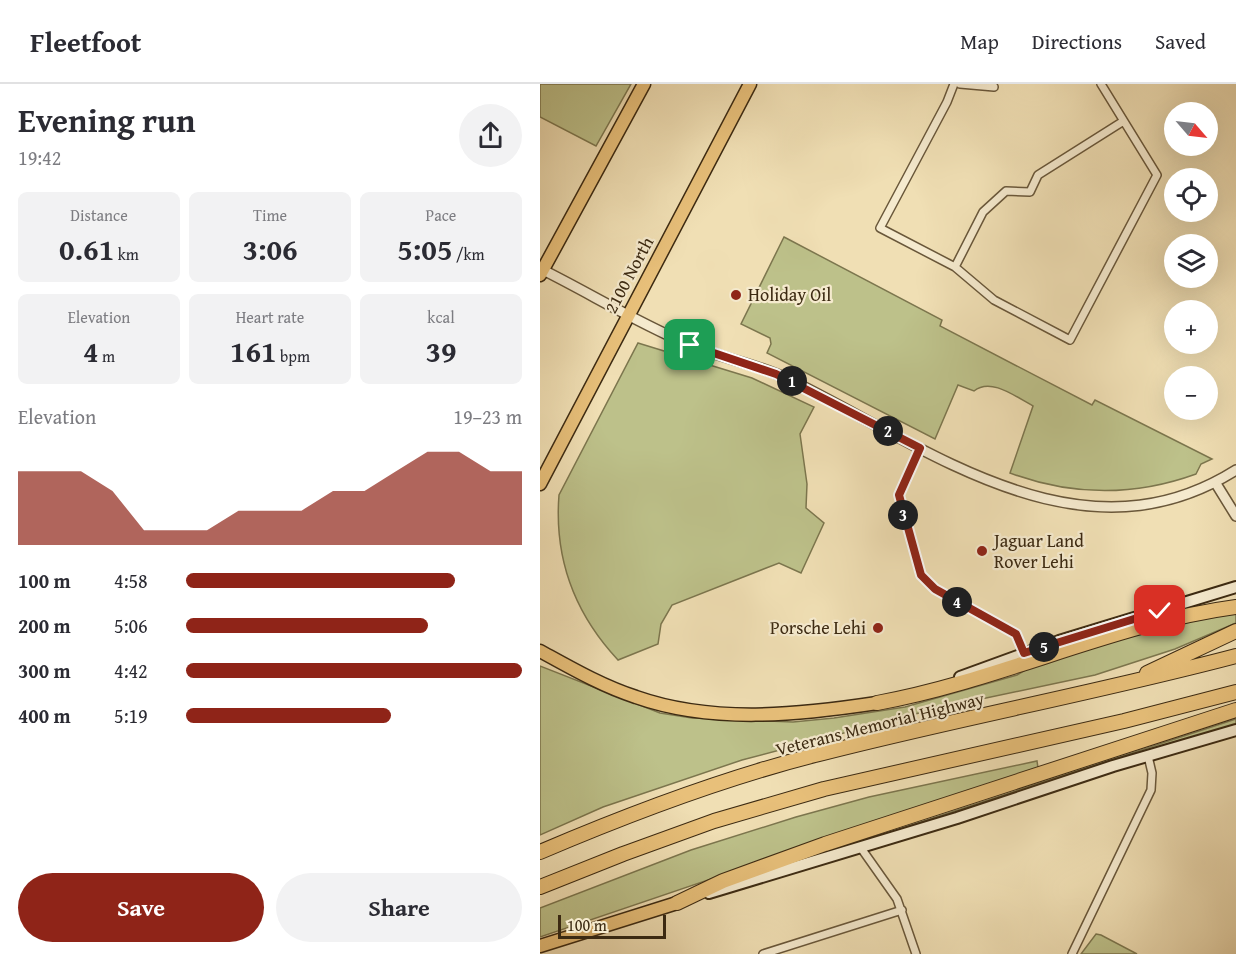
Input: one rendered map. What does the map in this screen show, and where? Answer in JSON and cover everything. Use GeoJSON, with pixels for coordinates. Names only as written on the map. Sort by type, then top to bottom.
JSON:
{"type":"FeatureCollection","features":[{"type":"Feature","properties":{"kind":"highway"},"geometry":{"type":"LineString","coordinates":[[541,271],[644,84]]}},
{"type":"Feature","properties":{"kind":"highway","name":"2100 North"},"geometry":{"type":"LineString","coordinates":[[540,484],[750,84]]}},
{"type":"Feature","properties":{"kind":"highway"},"geometry":{"type":"LineString","coordinates":[[540,651],[635,697],[694,711],[779,714],[877,703],[944,689],[1183,616],[1236,608]]}},
{"type":"Feature","properties":{"kind":"highway"},"geometry":{"type":"LineString","coordinates":[[1118,687],[1236,631]]}},
{"type":"Feature","properties":{"kind":"highway","name":"Veterans Memorial Highway"},"geometry":{"type":"LineString","coordinates":[[540,852],[655,806],[814,755],[1118,687],[1236,656]]}},
{"type":"Feature","properties":{"kind":"highway"},"geometry":{"type":"LineString","coordinates":[[540,659],[567,666]]}},
{"type":"Feature","properties":{"kind":"highway"},"geometry":{"type":"LineString","coordinates":[[540,887],[714,821],[824,789],[1113,723],[1236,692]]}},
{"type":"Feature","properties":{"kind":"highway"},"geometry":{"type":"LineString","coordinates":[[540,946],[677,903],[723,881],[825,844],[1236,710]]}},
{"type":"Feature","properties":{"kind":"main road"},"geometry":{"type":"LineString","coordinates":[[877,703],[1024,653],[1236,587]]}},
{"type":"Feature","properties":{"kind":"main road"},"geometry":{"type":"LineString","coordinates":[[677,903],[861,848],[1236,730]]}},
{"type":"Feature","properties":{"kind":"street"},"geometry":{"type":"LineString","coordinates":[[954,84],[947,102],[880,228],[955,267],[994,300],[1070,340],[1158,175],[1122,122],[1101,84]]}},
{"type":"Feature","properties":{"kind":"street"},"geometry":{"type":"LineString","coordinates":[[960,84],[994,87]]}},
{"type":"Feature","properties":{"kind":"street"},"geometry":{"type":"LineString","coordinates":[[955,267],[983,212],[1006,191],[1030,192],[1038,175],[1122,122]]}},
{"type":"Feature","properties":{"kind":"street"},"geometry":{"type":"LineString","coordinates":[[541,271],[686,344],[776,374],[1002,488],[1072,505],[1109,507],[1143,504],[1172,497],[1215,482],[1236,470]]}},
{"type":"Feature","properties":{"kind":"street"},"geometry":{"type":"LineString","coordinates":[[920,448],[899,495],[921,575],[935,589],[1016,634],[1024,653]]}},
{"type":"Feature","properties":{"kind":"street"},"geometry":{"type":"LineString","coordinates":[[1215,482],[1236,516]]}},
{"type":"Feature","properties":{"kind":"street"},"geometry":{"type":"LineString","coordinates":[[1072,954],[1151,790],[1152,773],[1148,756]]}},
{"type":"Feature","properties":{"kind":"street"},"geometry":{"type":"LineString","coordinates":[[861,848],[893,892],[902,910],[916,954]]}},
{"type":"Feature","properties":{"kind":"street"},"geometry":{"type":"LineString","coordinates":[[764,954],[902,910]]}},
{"type":"Feature","properties":{"kind":"green space"},"geometry":{"type":"Polygon","coordinates":[[[540,84],[631,84],[596,146],[540,117],[540,84]]]}},
{"type":"Feature","properties":{"kind":"green space"},"geometry":{"type":"Polygon","coordinates":[[[784,237],[942,320],[940,326],[1092,405],[1095,400],[1212,459],[1201,464],[1196,474],[1172,482],[1126,490],[1079,489],[1033,481],[1010,473],[1033,406],[1004,390],[988,386],[974,391],[958,385],[935,439],[767,353],[771,344],[770,338],[741,324],[784,237]]]}},
{"type":"Feature","properties":{"kind":"green space"},"geometry":{"type":"Polygon","coordinates":[[[638,343],[752,378],[814,407],[800,434],[807,484],[806,508],[824,523],[801,573],[779,563],[672,605],[661,624],[658,644],[618,660],[590,623],[570,584],[560,541],[559,495],[638,343]]]}},
{"type":"Feature","properties":{"kind":"green space"},"geometry":{"type":"Polygon","coordinates":[[[1236,612],[1236,623],[1175,649],[1095,675],[934,709],[742,760],[603,807],[540,835],[540,666],[660,713],[692,718],[793,722],[905,707],[1017,675],[1034,665],[1183,621],[1236,612]]]}},
{"type":"Feature","properties":{"kind":"green space"},"geometry":{"type":"Polygon","coordinates":[[[1236,719],[1236,725],[1130,755],[841,848],[1236,719]]]}},
{"type":"Feature","properties":{"kind":"green space"},"geometry":{"type":"Polygon","coordinates":[[[1037,761],[1038,768],[540,937],[540,908],[691,850],[869,797],[1037,761]]]}},
{"type":"Feature","properties":{"kind":"green space"},"geometry":{"type":"Polygon","coordinates":[[[1096,934],[1101,935],[1137,954],[1081,954],[1096,934]]]}},
{"type":"Feature","properties":{"kind":"place","name":"Holiday Oil"},"geometry":{"type":"Point","coordinates":[736,295]}},
{"type":"Feature","properties":{"kind":"place","name":"Jaguar Land Rover Lehi"},"geometry":{"type":"Point","coordinates":[982,551]}},
{"type":"Feature","properties":{"kind":"place","name":"Porsche Lehi"},"geometry":{"type":"Point","coordinates":[878,628]}},
{"type":"Feature","properties":{"kind":"route"},"geometry":{"type":"LineString","coordinates":[[690,345],[776,374],[920,448],[899,495],[921,575],[935,589],[1016,634],[1024,653],[1160,611]]}}]}
